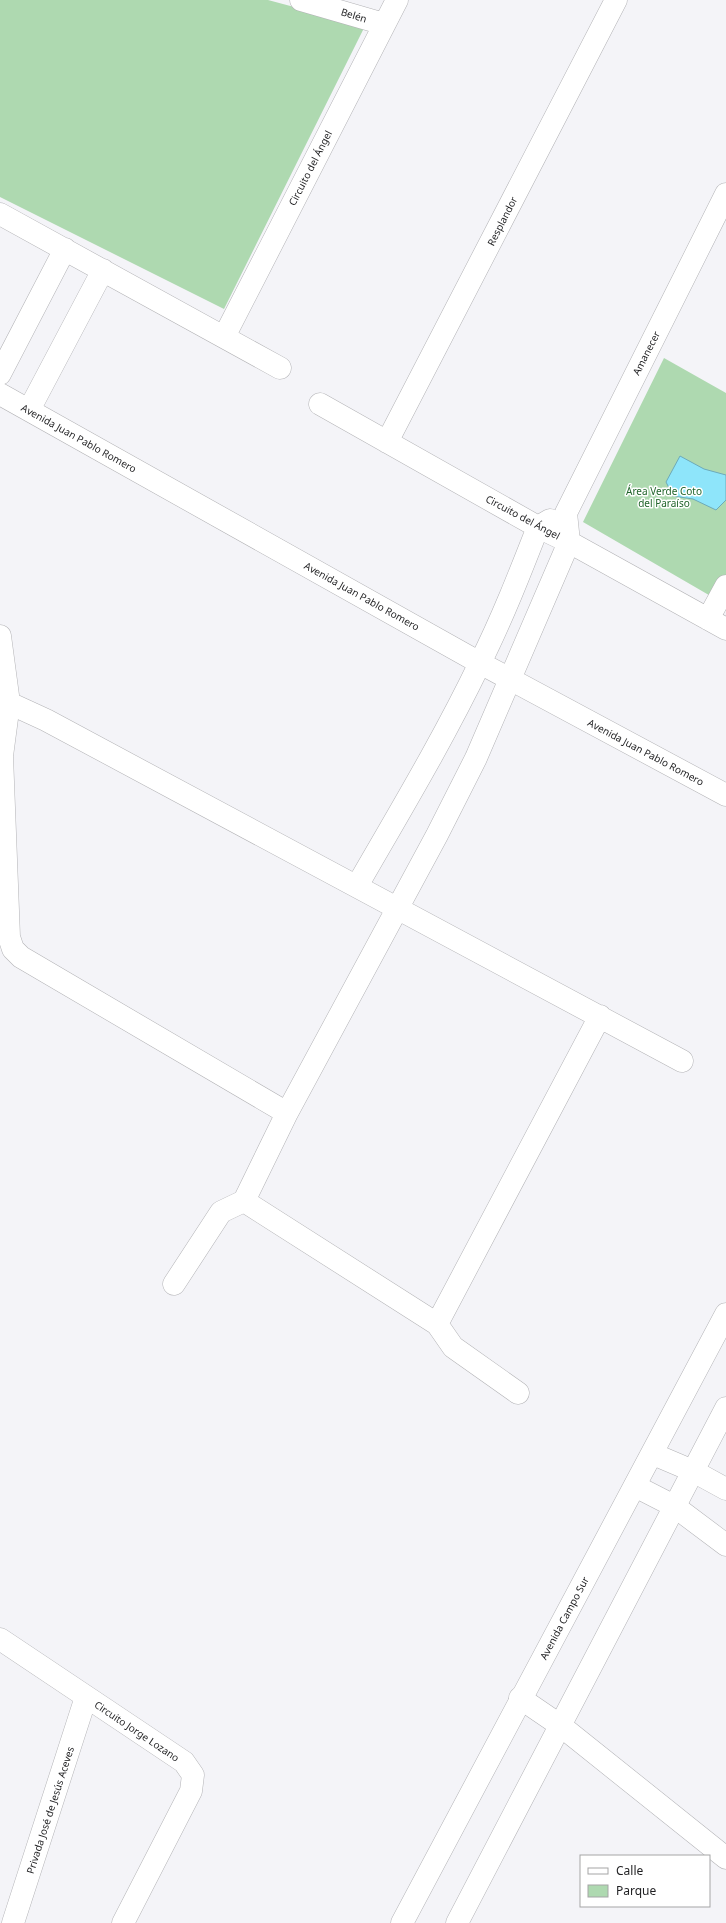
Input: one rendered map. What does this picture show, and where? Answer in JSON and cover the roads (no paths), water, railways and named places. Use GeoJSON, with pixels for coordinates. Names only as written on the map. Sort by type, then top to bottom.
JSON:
{"type":"FeatureCollection","features":[{"type":"Feature","properties":{"kind":"street","name":"Belén"},"geometry":{"type":"LineString","coordinates":[[300,0],[384,24]]}},
{"type":"Feature","properties":{"kind":"street","name":"Circuito del Ángel"},"geometry":{"type":"LineString","coordinates":[[224,337],[397,0]]}},
{"type":"Feature","properties":{"kind":"street","name":"Resplandor"},"geometry":{"type":"LineString","coordinates":[[387,442],[616,0]]}},
{"type":"Feature","properties":{"kind":"street","name":"Amanecer"},"geometry":{"type":"LineString","coordinates":[[566,513],[726,194]]}},
{"type":"Feature","properties":{"kind":"street"},"geometry":{"type":"LineString","coordinates":[[0,214],[280,368]]}},
{"type":"Feature","properties":{"kind":"street"},"geometry":{"type":"LineString","coordinates":[[0,374],[65,249]]}},
{"type":"Feature","properties":{"kind":"street"},"geometry":{"type":"LineString","coordinates":[[29,410],[103,270]]}},
{"type":"Feature","properties":{"kind":"street","name":"Avenida Juan Pablo Romero"},"geometry":{"type":"LineString","coordinates":[[0,394],[480,663],[726,795]]}},
{"type":"Feature","properties":{"kind":"street","name":"Circuito del Ángel"},"geometry":{"type":"LineString","coordinates":[[320,404],[538,527],[569,542],[717,624]]}},
{"type":"Feature","properties":{"kind":"street"},"geometry":{"type":"LineString","coordinates":[[174,1284],[221,1212],[244,1201],[287,1113],[448,814],[511,679],[569,542],[566,513],[538,527],[515,587],[458,708],[357,886]]}},
{"type":"Feature","properties":{"kind":"street"},"geometry":{"type":"LineString","coordinates":[[717,624],[726,586]]}},
{"type":"Feature","properties":{"kind":"street"},"geometry":{"type":"LineString","coordinates":[[0,636],[9,704],[2,756],[10,937],[13,949],[21,957],[287,1113]]}},
{"type":"Feature","properties":{"kind":"street"},"geometry":{"type":"LineString","coordinates":[[9,704],[46,720],[682,1061]]}},
{"type":"Feature","properties":{"kind":"street"},"geometry":{"type":"LineString","coordinates":[[437,1324],[600,1016]]}},
{"type":"Feature","properties":{"kind":"street"},"geometry":{"type":"LineString","coordinates":[[244,1201],[437,1324],[453,1347],[518,1393]]}},
{"type":"Feature","properties":{"kind":"street","name":"Avenida Campo Sur"},"geometry":{"type":"LineString","coordinates":[[402,1923],[520,1698],[653,1454],[726,1314]]}},
{"type":"Feature","properties":{"kind":"street"},"geometry":{"type":"LineString","coordinates":[[457,1923],[726,1408]]}},
{"type":"Feature","properties":{"kind":"street"},"geometry":{"type":"LineString","coordinates":[[653,1454],[726,1489]]}},
{"type":"Feature","properties":{"kind":"street"},"geometry":{"type":"LineString","coordinates":[[635,1486],[674,1506],[726,1545]]}},
{"type":"Feature","properties":{"kind":"street","name":"Circuito Jorge Lozano"},"geometry":{"type":"LineString","coordinates":[[0,1639],[184,1762],[194,1775],[192,1790],[123,1923]]}},
{"type":"Feature","properties":{"kind":"street","name":"Privada José de Jesús Aceves"},"geometry":{"type":"LineString","coordinates":[[13,1923],[86,1697]]}},
{"type":"Feature","properties":{"kind":"street"},"geometry":{"type":"LineString","coordinates":[[520,1698],[560,1726],[726,1858]]}},
{"type":"Feature","properties":{"kind":"water"},"geometry":{"type":"Polygon","coordinates":[[[680,456],[704,469],[726,475],[726,500],[716,510],[693,499],[673,496],[666,482],[680,456]]]}},
{"type":"Feature","properties":{"kind":"park label","name":"Área Verde Coto del Paraíso"},"geometry":{"type":"Point","coordinates":[664,496]}}]}
